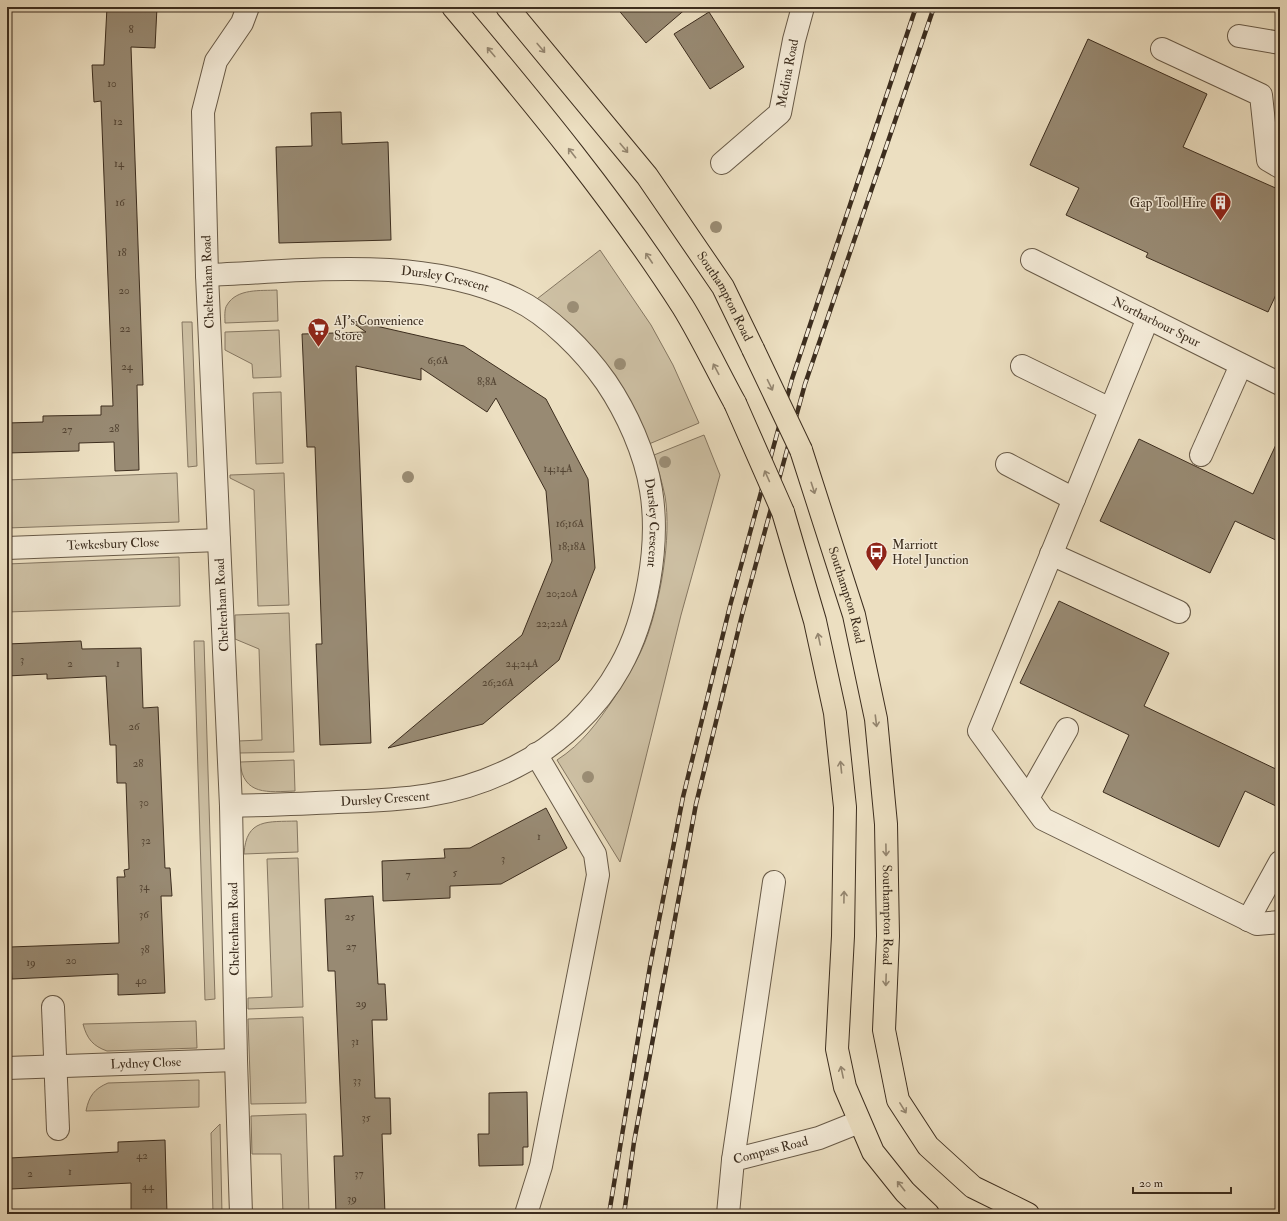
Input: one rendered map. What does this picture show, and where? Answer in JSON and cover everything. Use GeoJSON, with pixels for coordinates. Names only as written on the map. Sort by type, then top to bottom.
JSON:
{"type":"FeatureCollection","features":[{"type":"Feature","properties":{"kind":"main road"},"geometry":{"type":"LineString","coordinates":[[453,7],[518,84],[613,205],[684,308],[735,403],[783,512],[815,621],[835,713],[845,807],[843,936],[837,1049],[845,1087],[873,1152],[905,1192],[928,1214]]}},
{"type":"Feature","properties":{"kind":"main road","name":"Southampton Road"},"geometry":{"type":"LineString","coordinates":[[507,7],[647,176],[722,287],[801,450],[854,615],[876,719],[886,824],[888,936],[884,1030],[898,1100],[928,1146],[973,1187],[1028,1214]]}},
{"type":"Feature","properties":{"kind":"street","name":"Cheltenham Road"},"geometry":{"type":"LineString","coordinates":[[241,1214],[236,1060],[231,806],[207,275],[203,112],[216,61],[242,23],[248,7]]}},
{"type":"Feature","properties":{"kind":"street","name":"Medina Road"},"geometry":{"type":"LineString","coordinates":[[722,163],[780,113],[794,40],[803,7]]}},
{"type":"Feature","properties":{"kind":"street"},"geometry":{"type":"LineString","coordinates":[[1239,36],[1280,43]]}},
{"type":"Feature","properties":{"kind":"street"},"geometry":{"type":"LineString","coordinates":[[1162,49],[1261,94],[1268,160],[1280,168]]}},
{"type":"Feature","properties":{"kind":"street","name":"Northarbour Spur"},"geometry":{"type":"LineString","coordinates":[[1032,260],[1280,383]]}},
{"type":"Feature","properties":{"kind":"street","name":"Dursley Crescent"},"geometry":{"type":"LineString","coordinates":[[207,275],[374,270],[422,273],[456,279],[484,287],[518,300],[570,339],[593,362],[613,392],[629,423],[641,454],[651,487],[654,517],[650,574],[646,595],[634,635],[620,667],[601,695],[577,723],[536,754],[516,767],[479,782],[442,794],[419,798],[231,806]]}},
{"type":"Feature","properties":{"kind":"street"},"geometry":{"type":"LineString","coordinates":[[1148,318],[979,731],[1043,819],[1257,924],[1280,922]]}},
{"type":"Feature","properties":{"kind":"street"},"geometry":{"type":"LineString","coordinates":[[1201,455],[1241,364]]}},
{"type":"Feature","properties":{"kind":"street"},"geometry":{"type":"LineString","coordinates":[[1022,366],[1110,409]]}},
{"type":"Feature","properties":{"kind":"street"},"geometry":{"type":"LineString","coordinates":[[1007,464],[1074,499]]}},
{"type":"Feature","properties":{"kind":"street","name":"Tewkesbury Close"},"geometry":{"type":"LineString","coordinates":[[7,548],[219,540]]}},
{"type":"Feature","properties":{"kind":"street"},"geometry":{"type":"LineString","coordinates":[[1051,554],[1179,612]]}},
{"type":"Feature","properties":{"kind":"street"},"geometry":{"type":"LineString","coordinates":[[1028,798],[1067,729]]}},
{"type":"Feature","properties":{"kind":"street"},"geometry":{"type":"LineString","coordinates":[[526,1214],[541,1166],[598,875],[596,854],[536,754]]}},
{"type":"Feature","properties":{"kind":"street"},"geometry":{"type":"LineString","coordinates":[[1248,920],[1280,862]]}},
{"type":"Feature","properties":{"kind":"street"},"geometry":{"type":"LineString","coordinates":[[733,1160],[774,882]]}},
{"type":"Feature","properties":{"kind":"street"},"geometry":{"type":"LineString","coordinates":[[53,1007],[58,1129]]}},
{"type":"Feature","properties":{"kind":"street","name":"Lydney Close"},"geometry":{"type":"LineString","coordinates":[[7,1068],[236,1060]]}},
{"type":"Feature","properties":{"kind":"street","name":"Compass Road"},"geometry":{"type":"LineString","coordinates":[[728,1214],[733,1160],[819,1138],[859,1122]]}},
{"type":"Feature","properties":{"kind":"shaded area"},"geometry":{"type":"Polygon","coordinates":[[[600,250],[651,325],[673,365],[699,423],[649,444],[533,302],[600,250]]]}},
{"type":"Feature","properties":{"kind":"shaded area"},"geometry":{"type":"Polygon","coordinates":[[[277,290],[278,321],[225,323],[226,307],[231,300],[237,296],[243,293],[277,290]]]}},
{"type":"Feature","properties":{"kind":"shaded area"},"geometry":{"type":"Polygon","coordinates":[[[182,322],[192,322],[197,466],[188,467],[182,322]]]}},
{"type":"Feature","properties":{"kind":"shaded area"},"geometry":{"type":"Polygon","coordinates":[[[279,330],[281,377],[253,378],[252,364],[225,350],[225,332],[279,330]]]}},
{"type":"Feature","properties":{"kind":"shaded area"},"geometry":{"type":"Polygon","coordinates":[[[281,392],[283,463],[256,464],[253,393],[281,392]]]}},
{"type":"Feature","properties":{"kind":"shaded area"},"geometry":{"type":"Polygon","coordinates":[[[704,435],[720,475],[681,615],[620,862],[557,760],[582,740],[596,724],[635,664],[645,642],[660,590],[666,550],[667,531],[665,496],[654,455],[704,435]]]}},
{"type":"Feature","properties":{"kind":"shaded area"},"geometry":{"type":"Polygon","coordinates":[[[177,473],[179,522],[7,528],[7,480],[177,473]]]}},
{"type":"Feature","properties":{"kind":"shaded area"},"geometry":{"type":"Polygon","coordinates":[[[284,473],[289,605],[258,606],[254,490],[230,478],[230,475],[284,473]]]}},
{"type":"Feature","properties":{"kind":"shaded area"},"geometry":{"type":"Polygon","coordinates":[[[179,557],[180,606],[7,612],[7,564],[179,557]]]}},
{"type":"Feature","properties":{"kind":"shaded area"},"geometry":{"type":"Polygon","coordinates":[[[289,613],[294,752],[239,753],[238,741],[262,740],[259,649],[235,639],[235,615],[289,613]]]}},
{"type":"Feature","properties":{"kind":"shaded area"},"geometry":{"type":"Polygon","coordinates":[[[194,641],[204,641],[215,999],[205,1000],[194,641]]]}},
{"type":"Feature","properties":{"kind":"shaded area"},"geometry":{"type":"Polygon","coordinates":[[[294,760],[295,791],[275,792],[258,790],[246,781],[242,773],[240,762],[294,760]]]}},
{"type":"Feature","properties":{"kind":"shaded area"},"geometry":{"type":"Polygon","coordinates":[[[297,821],[298,852],[244,854],[249,834],[260,824],[268,822],[297,821]]]}},
{"type":"Feature","properties":{"kind":"shaded area"},"geometry":{"type":"Polygon","coordinates":[[[298,858],[303,1007],[248,1009],[248,998],[272,997],[267,859],[298,858]]]}},
{"type":"Feature","properties":{"kind":"shaded area"},"geometry":{"type":"Polygon","coordinates":[[[303,1017],[306,1103],[251,1104],[248,1019],[303,1017]]]}},
{"type":"Feature","properties":{"kind":"shaded area"},"geometry":{"type":"Polygon","coordinates":[[[196,1021],[197,1048],[107,1051],[98,1047],[91,1041],[86,1034],[83,1024],[196,1021]]]}},
{"type":"Feature","properties":{"kind":"shaded area"},"geometry":{"type":"Polygon","coordinates":[[[199,1080],[199,1107],[86,1111],[93,1094],[99,1088],[108,1083],[199,1080]]]}},
{"type":"Feature","properties":{"kind":"shaded area"},"geometry":{"type":"Polygon","coordinates":[[[306,1114],[309,1214],[283,1214],[281,1154],[252,1154],[251,1116],[306,1114]]]}},
{"type":"Feature","properties":{"kind":"shaded area"},"geometry":{"type":"Polygon","coordinates":[[[220,1124],[222,1214],[213,1214],[211,1133],[220,1124]]]}},
{"type":"Feature","properties":{"kind":"building"},"geometry":{"type":"Polygon","coordinates":[[[107,7],[157,7],[155,48],[131,47],[143,385],[137,385],[139,470],[115,471],[114,442],[79,443],[79,451],[7,453],[7,423],[43,422],[43,416],[101,415],[101,406],[113,406],[101,101],[94,102],[92,65],[104,65],[107,7]]]}},
{"type":"Feature","properties":{"kind":"building"},"geometry":{"type":"Polygon","coordinates":[[[616,7],[688,7],[646,43],[616,7]]]}},
{"type":"Feature","properties":{"kind":"building"},"geometry":{"type":"Polygon","coordinates":[[[709,12],[744,67],[710,89],[674,34],[709,12]]]}},
{"type":"Feature","properties":{"kind":"building"},"geometry":{"type":"Polygon","coordinates":[[[1088,39],[1207,94],[1183,147],[1280,190],[1280,286],[1268,312],[1146,257],[1148,253],[1066,215],[1079,188],[1030,165],[1088,39]]]}},
{"type":"Feature","properties":{"kind":"building"},"geometry":{"type":"Polygon","coordinates":[[[341,112],[342,144],[388,142],[391,240],[279,243],[276,147],[312,146],[311,113],[341,112]]]}},
{"type":"Feature","properties":{"kind":"building"},"geometry":{"type":"Polygon","coordinates":[[[354,321],[464,346],[546,399],[588,479],[595,568],[559,660],[483,724],[388,748],[522,635],[552,561],[546,491],[496,398],[487,412],[421,368],[421,380],[356,366],[371,743],[320,745],[316,644],[322,644],[315,447],[307,447],[302,334],[366,332],[353,323],[354,321]]]}},
{"type":"Feature","properties":{"kind":"building"},"geometry":{"type":"Polygon","coordinates":[[[1280,436],[1280,542],[1235,521],[1210,573],[1100,521],[1139,439],[1253,494],[1280,436]]]}},
{"type":"Feature","properties":{"kind":"building"},"geometry":{"type":"Polygon","coordinates":[[[1059,601],[1169,653],[1144,706],[1280,771],[1280,808],[1245,791],[1219,847],[1103,792],[1129,735],[1020,683],[1059,601]]]}},
{"type":"Feature","properties":{"kind":"building"},"geometry":{"type":"Polygon","coordinates":[[[81,641],[82,649],[141,648],[143,708],[158,707],[165,868],[170,868],[172,896],[161,896],[165,993],[118,995],[118,974],[12,979],[10,947],[119,943],[117,877],[125,877],[124,870],[129,869],[126,783],[117,783],[116,745],[110,745],[106,676],[47,679],[47,674],[7,676],[7,644],[81,641]]]}},
{"type":"Feature","properties":{"kind":"building"},"geometry":{"type":"Polygon","coordinates":[[[546,808],[567,848],[501,884],[450,886],[450,898],[383,901],[382,861],[445,858],[444,849],[470,848],[546,808]]]}},
{"type":"Feature","properties":{"kind":"building"},"geometry":{"type":"Polygon","coordinates":[[[373,896],[378,984],[385,984],[387,1020],[372,1020],[375,1098],[390,1098],[391,1134],[382,1134],[385,1214],[336,1214],[334,1156],[343,1156],[335,971],[328,971],[325,899],[373,896]]]}},
{"type":"Feature","properties":{"kind":"building"},"geometry":{"type":"Polygon","coordinates":[[[527,1092],[528,1147],[523,1147],[523,1165],[479,1166],[478,1134],[489,1134],[489,1093],[527,1092]]]}},
{"type":"Feature","properties":{"kind":"building"},"geometry":{"type":"Polygon","coordinates":[[[165,1140],[167,1214],[131,1214],[131,1183],[11,1189],[10,1158],[118,1152],[118,1142],[165,1140]]]}},
{"type":"Feature","properties":{"kind":"railway"},"geometry":{"type":"LineString","coordinates":[[609,1214],[650,966],[683,797],[730,606],[792,379],[916,7]]}},
{"type":"Feature","properties":{"kind":"railway"},"geometry":{"type":"LineString","coordinates":[[624,1214],[634,1142],[696,804],[742,615],[805,384],[934,7]]}},
{"type":"Feature","properties":{"kind":"place","name":"Gap Tool Hire"},"geometry":{"type":"Point","coordinates":[1221,222]}},
{"type":"Feature","properties":{"kind":"place","name":"AJ's Convenience Store"},"geometry":{"type":"Point","coordinates":[319,348]}},
{"type":"Feature","properties":{"kind":"place","name":"Marriott Hotel Junction"},"geometry":{"type":"Point","coordinates":[876,572]}}]}
